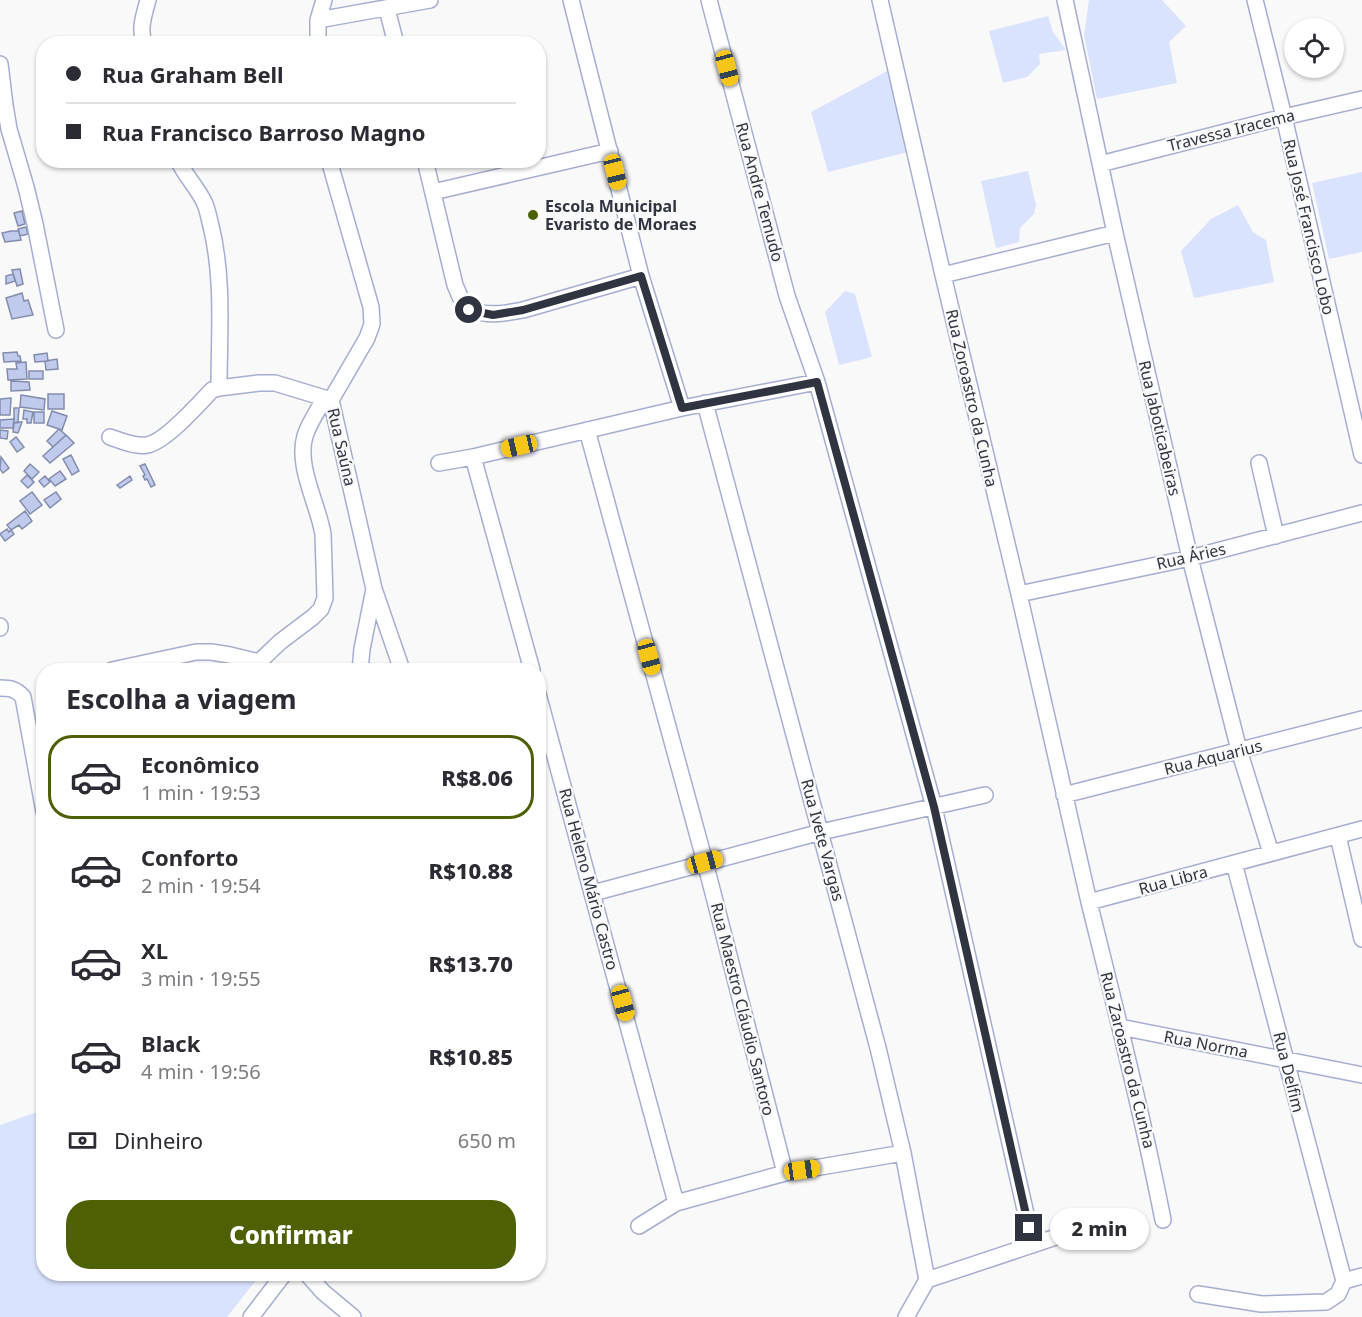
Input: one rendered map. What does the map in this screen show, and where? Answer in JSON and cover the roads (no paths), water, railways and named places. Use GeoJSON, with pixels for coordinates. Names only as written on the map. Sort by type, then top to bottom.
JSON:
{"type":"FeatureCollection","features":[{"type":"Feature","properties":{"kind":"street"},"geometry":{"type":"LineString","coordinates":[[142,36],[142,25],[148,0]]}},
{"type":"Feature","properties":{"kind":"street"},"geometry":{"type":"LineString","coordinates":[[318,36],[318,20],[324,0]]}},
{"type":"Feature","properties":{"kind":"street"},"geometry":{"type":"LineString","coordinates":[[318,20],[430,0]]}},
{"type":"Feature","properties":{"kind":"street"},"geometry":{"type":"LineString","coordinates":[[571,0],[641,276],[682,408]]}},
{"type":"Feature","properties":{"kind":"street","name":"Rua Andre Temudo"},"geometry":{"type":"LineString","coordinates":[[709,0],[787,296],[817,382],[934,807],[1033,1245]]}},
{"type":"Feature","properties":{"kind":"street","name":"Rua Zoroastro da Cunha"},"geometry":{"type":"LineString","coordinates":[[880,0],[1064,795]]}},
{"type":"Feature","properties":{"kind":"street","name":"Rua Jaboticabeiras"},"geometry":{"type":"LineString","coordinates":[[1065,0],[1115,233],[1190,558],[1239,750],[1270,853]]}},
{"type":"Feature","properties":{"kind":"street","name":"Rua José Francisco Lobo"},"geometry":{"type":"LineString","coordinates":[[1255,0],[1362,455]]}},
{"type":"Feature","properties":{"kind":"street"},"geometry":{"type":"LineString","coordinates":[[387,9],[394,36]]}},
{"type":"Feature","properties":{"kind":"street"},"geometry":{"type":"LineString","coordinates":[[0,64],[9,129],[35,224],[56,330]]}},
{"type":"Feature","properties":{"kind":"street","name":"Travessa Iracema"},"geometry":{"type":"LineString","coordinates":[[1100,164],[1362,99]]}},
{"type":"Feature","properties":{"kind":"street"},"geometry":{"type":"LineString","coordinates":[[546,166],[610,151]]}},
{"type":"Feature","properties":{"kind":"street"},"geometry":{"type":"LineString","coordinates":[[182,168],[194,184],[205,205],[215,244],[220,283],[219,388]]}},
{"type":"Feature","properties":{"kind":"street","name":"Rua Saúna"},"geometry":{"type":"LineString","coordinates":[[332,168],[372,314],[372,324],[368,338],[328,399],[374,589],[400,663]]}},
{"type":"Feature","properties":{"kind":"street"},"geometry":{"type":"LineString","coordinates":[[427,168],[455,285],[469,310],[493,315],[523,310],[641,276]]}},
{"type":"Feature","properties":{"kind":"street"},"geometry":{"type":"LineString","coordinates":[[433,192],[537,168]]}},
{"type":"Feature","properties":{"kind":"street"},"geometry":{"type":"LineString","coordinates":[[943,275],[1115,233]]}},
{"type":"Feature","properties":{"kind":"street"},"geometry":{"type":"LineString","coordinates":[[439,463],[705,403],[817,382]]}},
{"type":"Feature","properties":{"kind":"street"},"geometry":{"type":"LineString","coordinates":[[110,437],[145,446],[158,442],[212,390],[219,388],[275,383],[328,399],[309,427],[302,451],[323,534],[325,598],[321,609],[259,662],[230,654],[196,652],[142,663]]}},
{"type":"Feature","properties":{"kind":"street","name":"Rua Ivete Vargas"},"geometry":{"type":"LineString","coordinates":[[705,403],[878,1048],[903,1153],[927,1280]]}},
{"type":"Feature","properties":{"kind":"street","name":"Rua Maestro Cláudio Santoro"},"geometry":{"type":"LineString","coordinates":[[587,430],[705,862],[785,1173]]}},
{"type":"Feature","properties":{"kind":"street"},"geometry":{"type":"LineString","coordinates":[[473,457],[530,663]]}},
{"type":"Feature","properties":{"kind":"street"},"geometry":{"type":"LineString","coordinates":[[1259,463],[1276,536]]}},
{"type":"Feature","properties":{"kind":"street","name":"Rua Áries"},"geometry":{"type":"LineString","coordinates":[[1019,594],[1190,558],[1362,513]]}},
{"type":"Feature","properties":{"kind":"street"},"geometry":{"type":"LineString","coordinates":[[361,663],[374,589]]}},
{"type":"Feature","properties":{"kind":"street"},"geometry":{"type":"LineString","coordinates":[[0,688],[15,690],[23,697],[36,768]]}},
{"type":"Feature","properties":{"kind":"street","name":"Rua Aquarius"},"geometry":{"type":"LineString","coordinates":[[1064,795],[1362,719]]}},
{"type":"Feature","properties":{"kind":"street","name":"Rua Heleno Mário Castro"},"geometry":{"type":"LineString","coordinates":[[546,723],[676,1203]]}},
{"type":"Feature","properties":{"kind":"street"},"geometry":{"type":"LineString","coordinates":[[593,892],[821,832],[985,795]]}},
{"type":"Feature","properties":{"kind":"street"},"geometry":{"type":"LineString","coordinates":[[1064,795],[1089,902]]}},
{"type":"Feature","properties":{"kind":"street","name":"Rua Libra"},"geometry":{"type":"LineString","coordinates":[[1089,902],[1362,829]]}},
{"type":"Feature","properties":{"kind":"street"},"geometry":{"type":"LineString","coordinates":[[1338,836],[1362,939]]}},
{"type":"Feature","properties":{"kind":"street","name":"Rua Delfim"},"geometry":{"type":"LineString","coordinates":[[1234,863],[1344,1281]]}},
{"type":"Feature","properties":{"kind":"street","name":"Rua Zaroastro da Cunha"},"geometry":{"type":"LineString","coordinates":[[1089,902],[1151,1156],[1163,1220]]}},
{"type":"Feature","properties":{"kind":"street","name":"Rua Norma"},"geometry":{"type":"LineString","coordinates":[[1120,1027],[1362,1076]]}},
{"type":"Feature","properties":{"kind":"street"},"geometry":{"type":"LineString","coordinates":[[639,1226],[676,1203],[785,1173],[903,1153]]}},
{"type":"Feature","properties":{"kind":"street"},"geometry":{"type":"LineString","coordinates":[[906,1317],[927,1280],[1083,1228]]}},
{"type":"Feature","properties":{"kind":"street"},"geometry":{"type":"LineString","coordinates":[[1198,1294],[1261,1304],[1326,1302],[1338,1294],[1344,1281],[1362,1276]]}},
{"type":"Feature","properties":{"kind":"street"},"geometry":{"type":"LineString","coordinates":[[251,1317],[279,1281]]}},
{"type":"Feature","properties":{"kind":"street"},"geometry":{"type":"LineString","coordinates":[[313,1281],[353,1317]]}},
{"type":"Feature","properties":{"kind":"place","name":"Escola Municipal Evaristo de Moraes"},"geometry":{"type":"Point","coordinates":[533,215]}}]}
